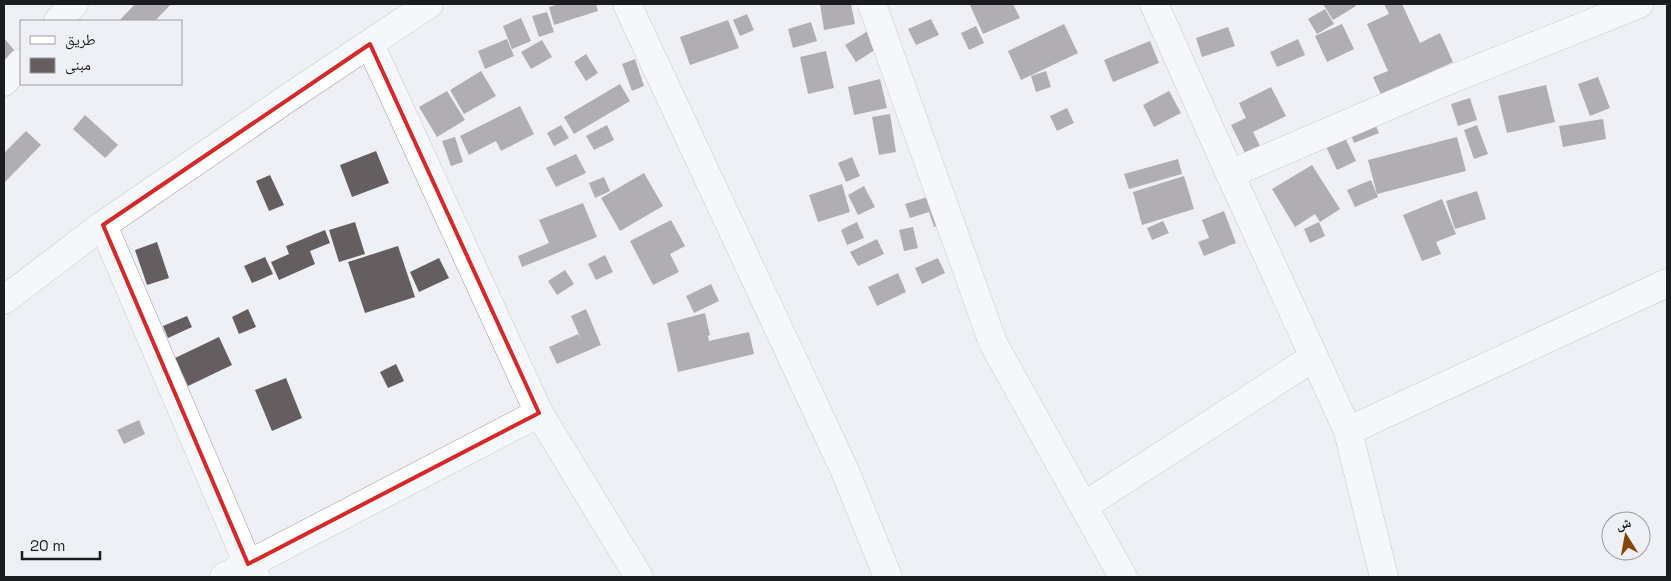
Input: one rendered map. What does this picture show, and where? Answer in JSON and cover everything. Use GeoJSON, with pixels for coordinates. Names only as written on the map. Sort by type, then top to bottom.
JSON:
{"type":"FeatureCollection","features":[{"type":"Feature","properties":{"kind":"street"},"geometry":{"type":"LineString","coordinates":[[59,20],[74,4]]}},
{"type":"Feature","properties":{"kind":"street"},"geometry":{"type":"LineString","coordinates":[[4,300],[103,225],[430,4]]}},
{"type":"Feature","properties":{"kind":"street"},"geometry":{"type":"LineString","coordinates":[[627,4],[845,471],[888,577]]}},
{"type":"Feature","properties":{"kind":"street"},"geometry":{"type":"LineString","coordinates":[[872,4],[993,343],[1123,577]]}},
{"type":"Feature","properties":{"kind":"street"},"geometry":{"type":"LineString","coordinates":[[1154,4],[1348,430],[1384,577]]}},
{"type":"Feature","properties":{"kind":"street"},"geometry":{"type":"LineString","coordinates":[[1230,174],[1442,83],[1639,4]]}},
{"type":"Feature","properties":{"kind":"street"},"geometry":{"type":"LineString","coordinates":[[370,44],[539,413],[639,577]]}},
{"type":"Feature","properties":{"kind":"street"},"geometry":{"type":"LineString","coordinates":[[4,82],[20,64]]}},
{"type":"Feature","properties":{"kind":"street"},"geometry":{"type":"LineString","coordinates":[[103,225],[252,570]]}},
{"type":"Feature","properties":{"kind":"street"},"geometry":{"type":"LineString","coordinates":[[1348,430],[1667,283]]}},
{"type":"Feature","properties":{"kind":"street"},"geometry":{"type":"LineString","coordinates":[[1084,506],[1314,357]]}},
{"type":"Feature","properties":{"kind":"street"},"geometry":{"type":"LineString","coordinates":[[224,577],[252,570],[539,413]]}},
{"type":"Feature","properties":{"kind":"highlighted area"},"geometry":{"type":"Polygon","coordinates":[[[370,44],[539,413],[248,564],[103,225],[370,44]]]}},
{"type":"Feature","properties":{"kind":"building"},"geometry":{"type":"Polygon","coordinates":[[[135,4],[171,4],[156,20],[120,20],[135,4]]]}},
{"type":"Feature","properties":{"kind":"building"},"geometry":{"type":"Polygon","coordinates":[[[559,4],[596,4],[598,11],[554,25],[549,7],[559,4]]]}},
{"type":"Feature","properties":{"kind":"building"},"geometry":{"type":"Polygon","coordinates":[[[820,4],[851,4],[855,24],[824,30],[820,4]]]}},
{"type":"Feature","properties":{"kind":"building"},"geometry":{"type":"Polygon","coordinates":[[[1013,4],[1020,18],[983,34],[970,5],[1013,4]]]}},
{"type":"Feature","properties":{"kind":"building"},"geometry":{"type":"Polygon","coordinates":[[[1323,4],[1355,4],[1356,6],[1333,20],[1323,4]]]}},
{"type":"Feature","properties":{"kind":"building"},"geometry":{"type":"Polygon","coordinates":[[[1384,4],[1402,4],[1420,43],[1440,33],[1453,62],[1381,95],[1373,77],[1388,71],[1367,24],[1389,14],[1384,4]]]}},
{"type":"Feature","properties":{"kind":"building"},"geometry":{"type":"Polygon","coordinates":[[[1325,9],[1334,24],[1317,34],[1308,19],[1325,9]]]}},
{"type":"Feature","properties":{"kind":"building"},"geometry":{"type":"Polygon","coordinates":[[[547,12],[554,32],[539,37],[532,16],[547,12]]]}},
{"type":"Feature","properties":{"kind":"building"},"geometry":{"type":"Polygon","coordinates":[[[747,14],[754,30],[740,36],[733,20],[747,14]]]}},
{"type":"Feature","properties":{"kind":"building"},"geometry":{"type":"Polygon","coordinates":[[[521,18],[531,41],[512,49],[503,26],[521,18]]]}},
{"type":"Feature","properties":{"kind":"building"},"geometry":{"type":"Polygon","coordinates":[[[931,19],[939,35],[916,45],[908,29],[931,19]]]}},
{"type":"Feature","properties":{"kind":"building"},"geometry":{"type":"Polygon","coordinates":[[[728,20],[739,48],[690,65],[680,37],[728,20]]]}},
{"type":"Feature","properties":{"kind":"building"},"geometry":{"type":"Polygon","coordinates":[[[811,22],[817,41],[793,48],[788,29],[811,22]]]}},
{"type":"Feature","properties":{"kind":"building"},"geometry":{"type":"Polygon","coordinates":[[[1064,24],[1078,53],[1021,80],[1008,51],[1064,24]]]}},
{"type":"Feature","properties":{"kind":"building"},"geometry":{"type":"Polygon","coordinates":[[[1342,24],[1354,49],[1327,62],[1315,36],[1342,24]]]}},
{"type":"Feature","properties":{"kind":"building"},"geometry":{"type":"Polygon","coordinates":[[[976,26],[984,43],[969,50],[961,33],[976,26]]]}},
{"type":"Feature","properties":{"kind":"building"},"geometry":{"type":"Polygon","coordinates":[[[1228,27],[1235,46],[1202,57],[1196,38],[1228,27]]]}},
{"type":"Feature","properties":{"kind":"building"},"geometry":{"type":"Polygon","coordinates":[[[868,31],[878,48],[856,62],[845,45],[868,31]]]}},
{"type":"Feature","properties":{"kind":"building"},"geometry":{"type":"Polygon","coordinates":[[[4,38],[15,51],[4,62],[4,38]]]}},
{"type":"Feature","properties":{"kind":"building"},"geometry":{"type":"Polygon","coordinates":[[[507,39],[514,56],[485,69],[478,51],[507,39]]]}},
{"type":"Feature","properties":{"kind":"building"},"geometry":{"type":"Polygon","coordinates":[[[1298,39],[1305,55],[1277,67],[1270,52],[1298,39]]]}},
{"type":"Feature","properties":{"kind":"building"},"geometry":{"type":"Polygon","coordinates":[[[542,40],[552,57],[531,69],[521,52],[542,40]]]}},
{"type":"Feature","properties":{"kind":"building"},"geometry":{"type":"Polygon","coordinates":[[[1150,41],[1159,63],[1113,82],[1104,60],[1150,41]]]}},
{"type":"Feature","properties":{"kind":"building"},"geometry":{"type":"Polygon","coordinates":[[[826,51],[834,88],[808,94],[800,57],[826,51]]]}},
{"type":"Feature","properties":{"kind":"building"},"geometry":{"type":"Polygon","coordinates":[[[586,54],[598,73],[586,81],[574,62],[586,54]]]}},
{"type":"Feature","properties":{"kind":"building"},"geometry":{"type":"Polygon","coordinates":[[[635,59],[644,86],[632,91],[622,64],[635,59]]]}},
{"type":"Feature","properties":{"kind":"building"},"geometry":{"type":"Polygon","coordinates":[[[481,71],[496,96],[464,114],[450,90],[481,71]]]}},
{"type":"Feature","properties":{"kind":"building"},"geometry":{"type":"Polygon","coordinates":[[[1046,71],[1051,87],[1036,92],[1031,76],[1046,71]]]}},
{"type":"Feature","properties":{"kind":"building"},"geometry":{"type":"Polygon","coordinates":[[[1598,77],[1610,108],[1590,116],[1578,84],[1598,77]]]}},
{"type":"Feature","properties":{"kind":"building"},"geometry":{"type":"Polygon","coordinates":[[[880,79],[887,108],[854,115],[848,87],[880,79]]]}},
{"type":"Feature","properties":{"kind":"building"},"geometry":{"type":"Polygon","coordinates":[[[620,84],[630,101],[574,134],[564,117],[620,84]]]}},
{"type":"Feature","properties":{"kind":"building"},"geometry":{"type":"Polygon","coordinates":[[[1546,85],[1555,122],[1507,133],[1498,96],[1546,85]]]}},
{"type":"Feature","properties":{"kind":"building"},"geometry":{"type":"Polygon","coordinates":[[[1271,87],[1286,116],[1253,132],[1260,146],[1245,153],[1231,125],[1246,118],[1239,103],[1271,87]]]}},
{"type":"Feature","properties":{"kind":"building"},"geometry":{"type":"Polygon","coordinates":[[[447,91],[465,120],[437,137],[419,107],[447,91]]]}},
{"type":"Feature","properties":{"kind":"building"},"geometry":{"type":"Polygon","coordinates":[[[1169,91],[1181,113],[1154,127],[1143,105],[1169,91]]]}},
{"type":"Feature","properties":{"kind":"building"},"geometry":{"type":"Polygon","coordinates":[[[1470,98],[1477,120],[1458,126],[1451,104],[1470,98]]]}},
{"type":"Feature","properties":{"kind":"building"},"geometry":{"type":"Polygon","coordinates":[[[520,106],[534,134],[501,151],[496,141],[469,155],[460,136],[520,106]]]}},
{"type":"Feature","properties":{"kind":"building"},"geometry":{"type":"Polygon","coordinates":[[[1067,108],[1074,123],[1057,131],[1050,116],[1067,108]]]}},
{"type":"Feature","properties":{"kind":"building"},"geometry":{"type":"Polygon","coordinates":[[[890,114],[896,152],[879,155],[872,117],[890,114]]]}},
{"type":"Feature","properties":{"kind":"building"},"geometry":{"type":"Polygon","coordinates":[[[85,115],[118,145],[105,158],[73,129],[85,115]]]}},
{"type":"Feature","properties":{"kind":"building"},"geometry":{"type":"Polygon","coordinates":[[[1373,119],[1379,133],[1354,143],[1349,129],[1373,119]]]}},
{"type":"Feature","properties":{"kind":"building"},"geometry":{"type":"Polygon","coordinates":[[[1603,119],[1606,139],[1563,147],[1559,126],[1603,119]]]}},
{"type":"Feature","properties":{"kind":"building"},"geometry":{"type":"Polygon","coordinates":[[[561,125],[569,138],[554,146],[547,133],[561,125]]]}},
{"type":"Feature","properties":{"kind":"building"},"geometry":{"type":"Polygon","coordinates":[[[607,125],[614,140],[594,150],[586,136],[607,125]]]}},
{"type":"Feature","properties":{"kind":"building"},"geometry":{"type":"Polygon","coordinates":[[[1477,125],[1488,154],[1474,159],[1464,130],[1477,125]]]}},
{"type":"Feature","properties":{"kind":"building"},"geometry":{"type":"Polygon","coordinates":[[[1341,129],[1356,161],[1337,170],[1322,138],[1341,129]]]}},
{"type":"Feature","properties":{"kind":"building"},"geometry":{"type":"Polygon","coordinates":[[[26,131],[41,145],[4,183],[4,153],[26,131]]]}},
{"type":"Feature","properties":{"kind":"building"},"geometry":{"type":"Polygon","coordinates":[[[455,137],[463,162],[451,166],[442,141],[455,137]]]}},
{"type":"Feature","properties":{"kind":"building"},"geometry":{"type":"Polygon","coordinates":[[[1457,137],[1466,171],[1377,194],[1368,160],[1457,137]]]}},
{"type":"Feature","properties":{"kind":"building"},"geometry":{"type":"Polygon","coordinates":[[[376,151],[389,183],[352,197],[340,165],[376,151]]]}},
{"type":"Feature","properties":{"kind":"building"},"geometry":{"type":"Polygon","coordinates":[[[576,154],[586,173],[556,187],[546,168],[576,154]]]}},
{"type":"Feature","properties":{"kind":"building"},"geometry":{"type":"Polygon","coordinates":[[[852,157],[860,176],[846,182],[838,163],[852,157]]]}},
{"type":"Feature","properties":{"kind":"building"},"geometry":{"type":"Polygon","coordinates":[[[1178,159],[1182,174],[1129,189],[1124,174],[1178,159]]]}},
{"type":"Feature","properties":{"kind":"building"},"geometry":{"type":"Polygon","coordinates":[[[1312,165],[1340,209],[1320,222],[1315,214],[1295,227],[1272,189],[1312,165]]]}},
{"type":"Feature","properties":{"kind":"building"},"geometry":{"type":"Polygon","coordinates":[[[644,173],[663,206],[620,231],[601,198],[644,173]]]}},
{"type":"Feature","properties":{"kind":"building"},"geometry":{"type":"Polygon","coordinates":[[[270,175],[284,205],[269,211],[256,181],[270,175]]]}},
{"type":"Feature","properties":{"kind":"building"},"geometry":{"type":"Polygon","coordinates":[[[1184,176],[1194,209],[1142,225],[1133,192],[1184,176]]]}},
{"type":"Feature","properties":{"kind":"building"},"geometry":{"type":"Polygon","coordinates":[[[604,177],[610,191],[595,198],[589,183],[604,177]]]}},
{"type":"Feature","properties":{"kind":"building"},"geometry":{"type":"Polygon","coordinates":[[[1371,180],[1378,197],[1355,207],[1347,190],[1371,180]]]}},
{"type":"Feature","properties":{"kind":"building"},"geometry":{"type":"Polygon","coordinates":[[[842,184],[850,212],[818,222],[809,195],[842,184]]]}},
{"type":"Feature","properties":{"kind":"building"},"geometry":{"type":"Polygon","coordinates":[[[864,186],[875,207],[858,215],[848,195],[864,186]]]}},
{"type":"Feature","properties":{"kind":"building"},"geometry":{"type":"Polygon","coordinates":[[[1477,191],[1486,219],[1455,229],[1446,201],[1477,191]]]}},
{"type":"Feature","properties":{"kind":"building"},"geometry":{"type":"Polygon","coordinates":[[[937,194],[947,223],[934,227],[929,212],[910,218],[905,204],[937,194]]]}},
{"type":"Feature","properties":{"kind":"building"},"geometry":{"type":"Polygon","coordinates":[[[1442,199],[1456,234],[1436,242],[1441,254],[1422,261],[1403,215],[1442,199]]]}},
{"type":"Feature","properties":{"kind":"building"},"geometry":{"type":"Polygon","coordinates":[[[583,203],[597,237],[522,267],[518,256],[549,243],[539,220],[583,203]]]}},
{"type":"Feature","properties":{"kind":"building"},"geometry":{"type":"Polygon","coordinates":[[[1224,211],[1236,243],[1204,256],[1198,242],[1209,238],[1202,220],[1224,211]]]}},
{"type":"Feature","properties":{"kind":"building"},"geometry":{"type":"Polygon","coordinates":[[[671,220],[685,246],[670,254],[679,272],[653,285],[630,241],[671,220]]]}},
{"type":"Feature","properties":{"kind":"building"},"geometry":{"type":"Polygon","coordinates":[[[1163,221],[1169,233],[1152,240],[1147,228],[1163,221]]]}},
{"type":"Feature","properties":{"kind":"building"},"geometry":{"type":"Polygon","coordinates":[[[355,222],[365,254],[339,262],[329,230],[355,222]]]}},
{"type":"Feature","properties":{"kind":"building"},"geometry":{"type":"Polygon","coordinates":[[[857,222],[864,238],[847,245],[841,230],[857,222]]]}},
{"type":"Feature","properties":{"kind":"building"},"geometry":{"type":"Polygon","coordinates":[[[1319,222],[1325,236],[1310,243],[1304,229],[1319,222]]]}},
{"type":"Feature","properties":{"kind":"building"},"geometry":{"type":"Polygon","coordinates":[[[913,227],[918,248],[904,251],[899,230],[913,227]]]}},
{"type":"Feature","properties":{"kind":"building"},"geometry":{"type":"Polygon","coordinates":[[[325,230],[330,243],[310,251],[315,264],[279,280],[271,262],[289,254],[286,246],[325,230]]]}},
{"type":"Feature","properties":{"kind":"building"},"geometry":{"type":"Polygon","coordinates":[[[877,239],[884,254],[858,266],[850,252],[877,239]]]}},
{"type":"Feature","properties":{"kind":"building"},"geometry":{"type":"Polygon","coordinates":[[[157,242],[169,278],[147,285],[135,250],[157,242]]]}},
{"type":"Feature","properties":{"kind":"building"},"geometry":{"type":"Polygon","coordinates":[[[398,246],[415,297],[365,313],[348,262],[398,246]]]}},
{"type":"Feature","properties":{"kind":"building"},"geometry":{"type":"Polygon","coordinates":[[[605,255],[613,272],[596,280],[588,264],[605,255]]]}},
{"type":"Feature","properties":{"kind":"building"},"geometry":{"type":"Polygon","coordinates":[[[265,257],[273,274],[252,283],[244,266],[265,257]]]}},
{"type":"Feature","properties":{"kind":"building"},"geometry":{"type":"Polygon","coordinates":[[[439,258],[449,278],[419,292],[410,272],[439,258]]]}},
{"type":"Feature","properties":{"kind":"building"},"geometry":{"type":"Polygon","coordinates":[[[938,258],[945,273],[922,284],[915,268],[938,258]]]}},
{"type":"Feature","properties":{"kind":"building"},"geometry":{"type":"Polygon","coordinates":[[[565,270],[574,284],[557,295],[548,281],[565,270]]]}},
{"type":"Feature","properties":{"kind":"building"},"geometry":{"type":"Polygon","coordinates":[[[898,273],[906,292],[877,306],[868,287],[898,273]]]}},
{"type":"Feature","properties":{"kind":"building"},"geometry":{"type":"Polygon","coordinates":[[[711,284],[719,301],[694,313],[686,296],[711,284]]]}},
{"type":"Feature","properties":{"kind":"building"},"geometry":{"type":"Polygon","coordinates":[[[248,309],[256,327],[239,334],[232,317],[248,309]]]}},
{"type":"Feature","properties":{"kind":"building"},"geometry":{"type":"Polygon","coordinates":[[[586,309],[601,345],[557,364],[549,347],[578,334],[581,339],[571,316],[586,309]]]}},
{"type":"Feature","properties":{"kind":"building"},"geometry":{"type":"Polygon","coordinates":[[[705,313],[710,335],[708,336],[709,341],[749,332],[754,354],[678,372],[667,323],[705,313]]]}},
{"type":"Feature","properties":{"kind":"building"},"geometry":{"type":"Polygon","coordinates":[[[187,316],[192,327],[168,338],[163,326],[187,316]]]}},
{"type":"Feature","properties":{"kind":"building"},"geometry":{"type":"Polygon","coordinates":[[[219,337],[232,365],[188,386],[175,358],[219,337]]]}},
{"type":"Feature","properties":{"kind":"building"},"geometry":{"type":"Polygon","coordinates":[[[396,364],[404,381],[388,388],[380,372],[396,364]]]}},
{"type":"Feature","properties":{"kind":"building"},"geometry":{"type":"Polygon","coordinates":[[[286,378],[302,418],[272,431],[255,390],[286,378]]]}},
{"type":"Feature","properties":{"kind":"building"},"geometry":{"type":"Polygon","coordinates":[[[139,420],[145,434],[124,444],[117,430],[139,420]]]}}]}
